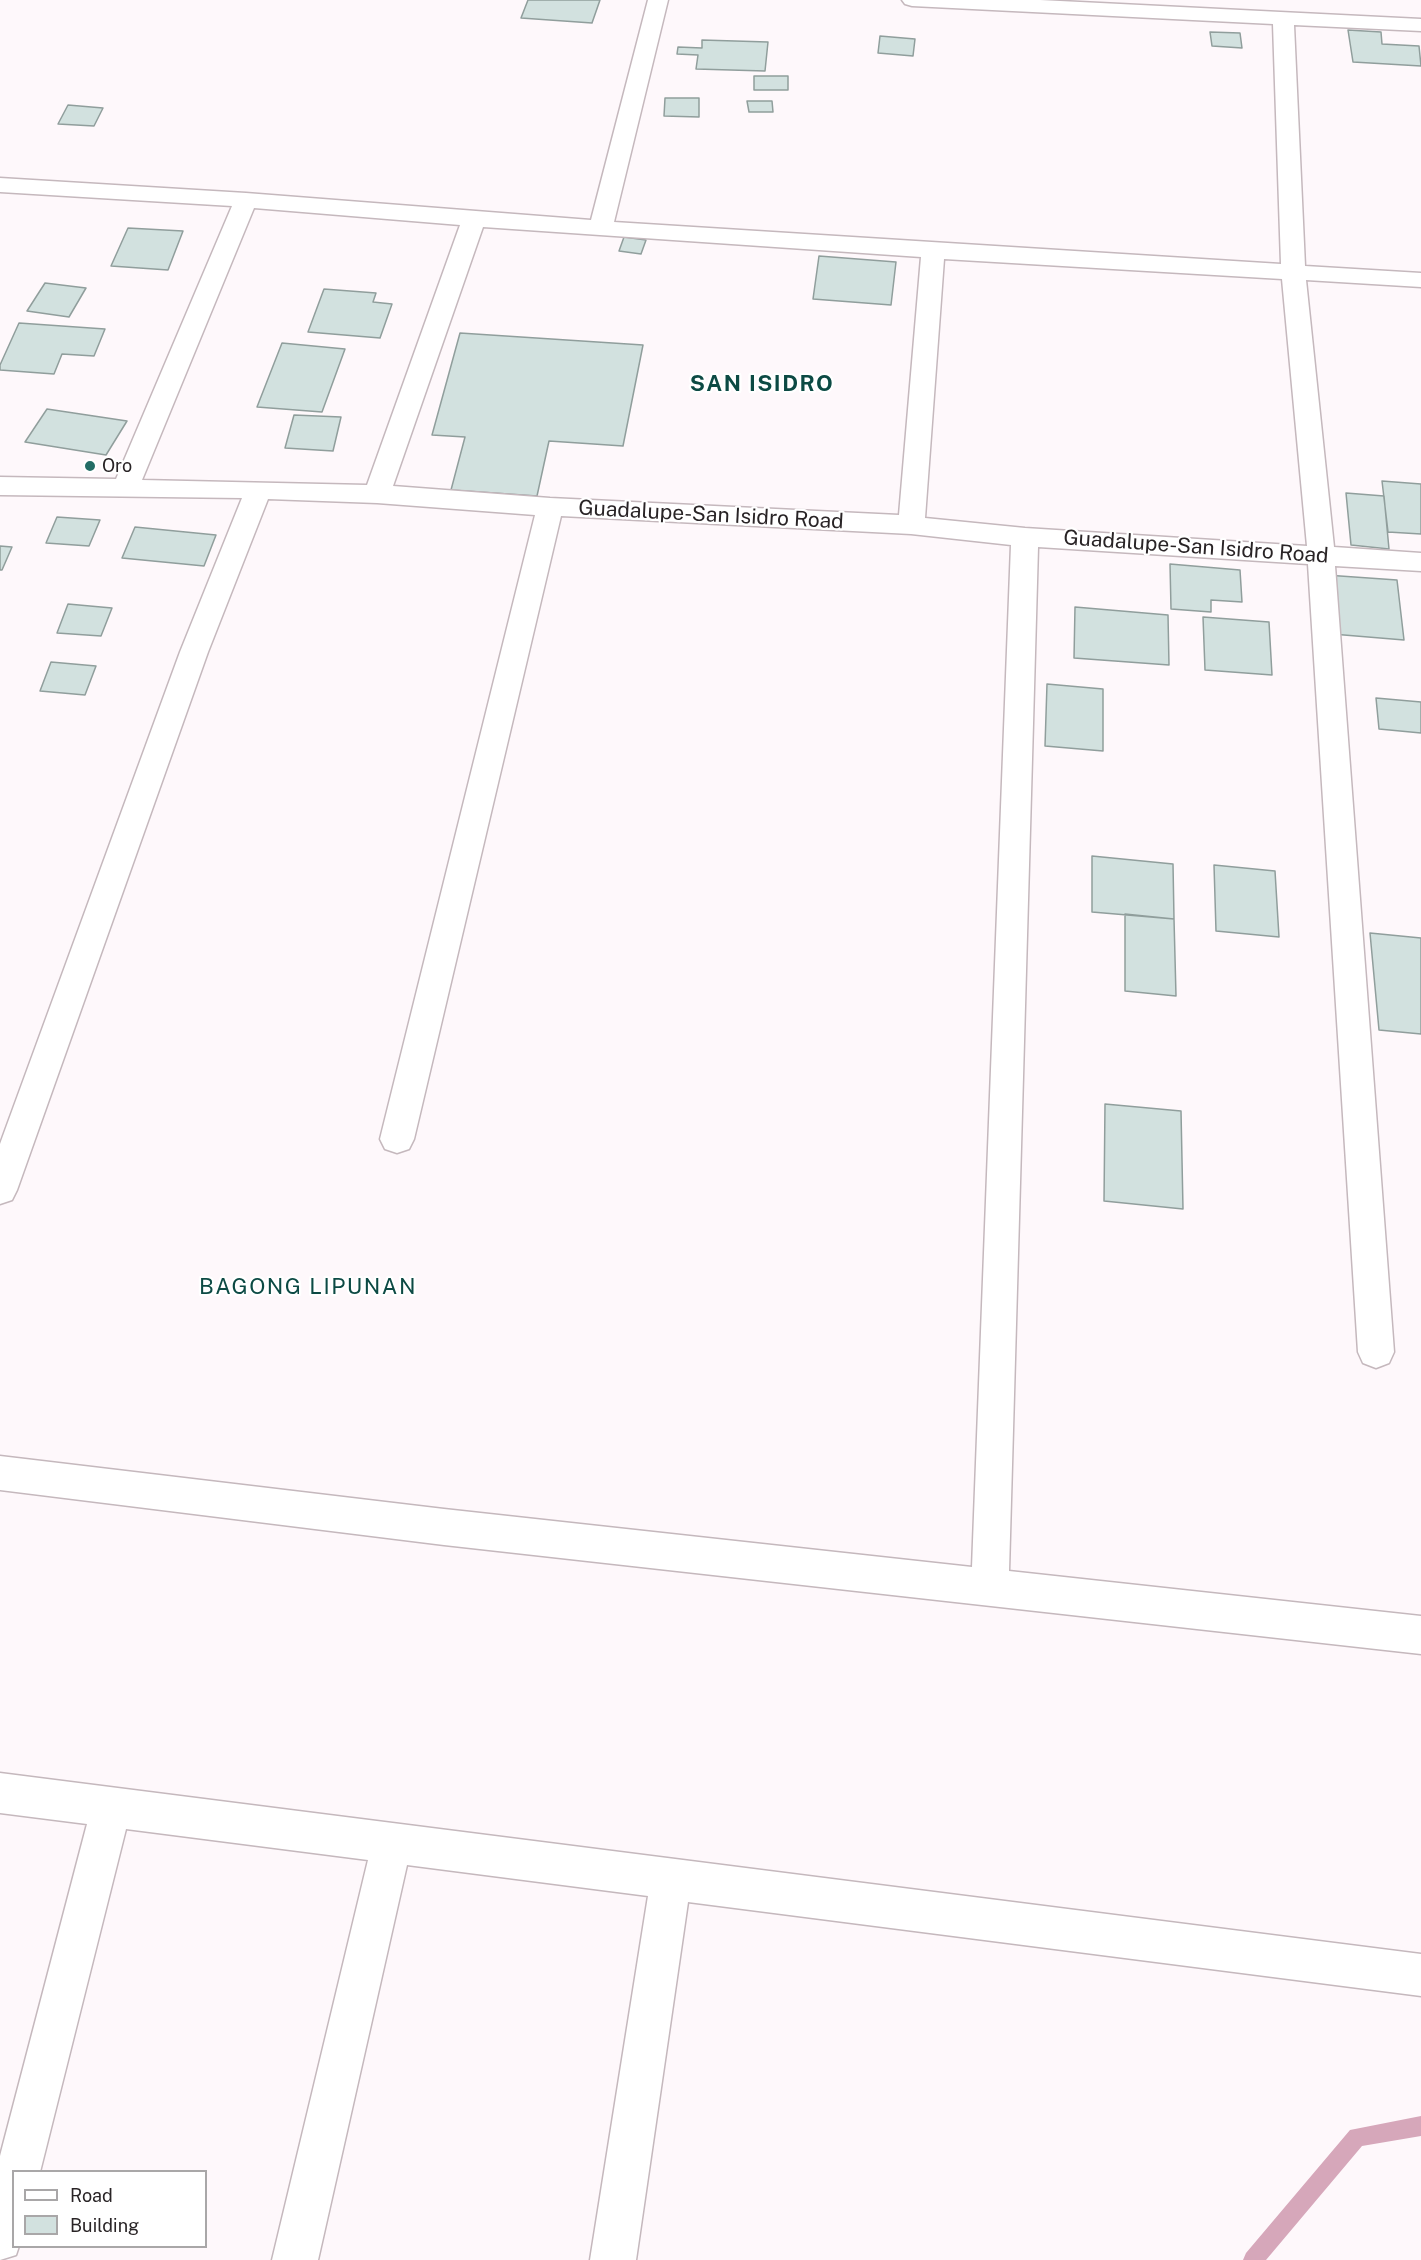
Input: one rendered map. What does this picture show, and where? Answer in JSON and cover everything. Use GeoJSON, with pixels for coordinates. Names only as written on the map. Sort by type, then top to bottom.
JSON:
{"type":"FeatureCollection","features":[{"type":"Feature","properties":{"kind":"street"},"geometry":{"type":"LineString","coordinates":[[601,228],[658,0]]}},
{"type":"Feature","properties":{"kind":"street"},"geometry":{"type":"LineString","coordinates":[[912,0],[1421,25]]}},
{"type":"Feature","properties":{"kind":"street"},"geometry":{"type":"LineString","coordinates":[[1283,17],[1293,272],[1321,555],[1376,1352]]}},
{"type":"Feature","properties":{"kind":"street"},"geometry":{"type":"LineString","coordinates":[[0,185],[246,200],[474,219],[933,251],[1421,280]]}},
{"type":"Feature","properties":{"kind":"street"},"geometry":{"type":"LineString","coordinates":[[126,487],[246,200]]}},
{"type":"Feature","properties":{"kind":"street"},"geometry":{"type":"LineString","coordinates":[[377,494],[474,219]]}},
{"type":"Feature","properties":{"kind":"street"},"geometry":{"type":"LineString","coordinates":[[911,525],[933,251]]}},
{"type":"Feature","properties":{"kind":"street","name":"Guadalupe-San Isidro Road"},"geometry":{"type":"LineString","coordinates":[[0,486],[377,494],[550,507],[911,525],[1025,537],[1421,562]]}},
{"type":"Feature","properties":{"kind":"street"},"geometry":{"type":"LineString","coordinates":[[0,1190],[194,652],[258,490]]}},
{"type":"Feature","properties":{"kind":"street"},"geometry":{"type":"LineString","coordinates":[[397,1139],[550,507]]}},
{"type":"Feature","properties":{"kind":"street"},"geometry":{"type":"LineString","coordinates":[[990,1586],[1025,537]]}},
{"type":"Feature","properties":{"kind":"street"},"geometry":{"type":"LineString","coordinates":[[0,1473],[444,1527],[1421,1635]]}},
{"type":"Feature","properties":{"kind":"street"},"geometry":{"type":"LineString","coordinates":[[0,1792],[1421,1975]]}},
{"type":"Feature","properties":{"kind":"street"},"geometry":{"type":"LineString","coordinates":[[19,2170],[112,1807]]}},
{"type":"Feature","properties":{"kind":"street"},"geometry":{"type":"LineString","coordinates":[[295,2260],[392,1843]]}},
{"type":"Feature","properties":{"kind":"street"},"geometry":{"type":"LineString","coordinates":[[614,2260],[671,1879]]}},
{"type":"Feature","properties":{"kind":"street"},"geometry":{"type":"LineString","coordinates":[[0,2239],[12,2194]]}},
{"type":"Feature","properties":{"kind":"building"},"geometry":{"type":"Polygon","coordinates":[[[528,0],[600,0],[592,23],[521,18],[528,0]]]}},
{"type":"Feature","properties":{"kind":"building"},"geometry":{"type":"Polygon","coordinates":[[[1348,30],[1381,32],[1382,44],[1419,46],[1421,66],[1353,62],[1348,30]]]}},
{"type":"Feature","properties":{"kind":"building"},"geometry":{"type":"Polygon","coordinates":[[[1210,32],[1240,33],[1242,48],[1212,46],[1210,32]]]}},
{"type":"Feature","properties":{"kind":"building"},"geometry":{"type":"Polygon","coordinates":[[[880,36],[915,39],[913,56],[878,53],[880,36]]]}},
{"type":"Feature","properties":{"kind":"building"},"geometry":{"type":"Polygon","coordinates":[[[702,40],[768,42],[765,71],[696,69],[698,55],[677,54],[678,47],[702,48],[702,40]]]}},
{"type":"Feature","properties":{"kind":"building"},"geometry":{"type":"Polygon","coordinates":[[[754,76],[788,76],[788,90],[754,90],[754,76]]]}},
{"type":"Feature","properties":{"kind":"building"},"geometry":{"type":"Polygon","coordinates":[[[665,98],[699,98],[699,117],[664,116],[665,98]]]}},
{"type":"Feature","properties":{"kind":"building"},"geometry":{"type":"Polygon","coordinates":[[[747,101],[772,101],[773,112],[749,112],[747,101]]]}},
{"type":"Feature","properties":{"kind":"building"},"geometry":{"type":"Polygon","coordinates":[[[68,105],[103,108],[94,126],[58,124],[68,105]]]}},
{"type":"Feature","properties":{"kind":"building"},"geometry":{"type":"Polygon","coordinates":[[[128,228],[183,231],[168,270],[111,266],[128,228]]]}},
{"type":"Feature","properties":{"kind":"building"},"geometry":{"type":"Polygon","coordinates":[[[624,237],[646,240],[641,254],[619,251],[624,237]]]}},
{"type":"Feature","properties":{"kind":"building"},"geometry":{"type":"Polygon","coordinates":[[[819,256],[896,262],[891,305],[813,299],[819,256]]]}},
{"type":"Feature","properties":{"kind":"building"},"geometry":{"type":"Polygon","coordinates":[[[45,283],[86,288],[69,317],[27,311],[45,283]]]}},
{"type":"Feature","properties":{"kind":"building"},"geometry":{"type":"Polygon","coordinates":[[[324,289],[376,293],[373,302],[392,304],[380,338],[308,332],[324,289]]]}},
{"type":"Feature","properties":{"kind":"building"},"geometry":{"type":"Polygon","coordinates":[[[19,323],[105,329],[94,356],[62,354],[54,374],[0,370],[0,365],[19,323]]]}},
{"type":"Feature","properties":{"kind":"building"},"geometry":{"type":"Polygon","coordinates":[[[460,333],[643,345],[623,446],[549,441],[537,496],[451,490],[465,437],[432,435],[460,333]]]}},
{"type":"Feature","properties":{"kind":"building"},"geometry":{"type":"Polygon","coordinates":[[[282,343],[345,349],[322,412],[257,407],[282,343]]]}},
{"type":"Feature","properties":{"kind":"building"},"geometry":{"type":"Polygon","coordinates":[[[47,409],[127,421],[106,455],[25,442],[47,409]]]}},
{"type":"Feature","properties":{"kind":"building"},"geometry":{"type":"Polygon","coordinates":[[[294,415],[341,417],[333,451],[285,448],[294,415]]]}},
{"type":"Feature","properties":{"kind":"building"},"geometry":{"type":"Polygon","coordinates":[[[1382,481],[1421,484],[1421,534],[1388,532],[1382,481]]]}},
{"type":"Feature","properties":{"kind":"building"},"geometry":{"type":"Polygon","coordinates":[[[1346,493],[1384,496],[1389,549],[1351,545],[1346,493]]]}},
{"type":"Feature","properties":{"kind":"building"},"geometry":{"type":"Polygon","coordinates":[[[57,517],[100,520],[89,546],[46,543],[57,517]]]}},
{"type":"Feature","properties":{"kind":"building"},"geometry":{"type":"Polygon","coordinates":[[[135,527],[216,535],[204,566],[122,558],[135,527]]]}},
{"type":"Feature","properties":{"kind":"building"},"geometry":{"type":"Polygon","coordinates":[[[0,546],[12,547],[2,570],[0,570],[0,546]]]}},
{"type":"Feature","properties":{"kind":"building"},"geometry":{"type":"Polygon","coordinates":[[[1170,564],[1240,570],[1242,602],[1211,600],[1211,612],[1171,609],[1170,564]]]}},
{"type":"Feature","properties":{"kind":"building"},"geometry":{"type":"Polygon","coordinates":[[[1326,575],[1397,580],[1404,640],[1332,634],[1326,575]]]}},
{"type":"Feature","properties":{"kind":"building"},"geometry":{"type":"Polygon","coordinates":[[[68,604],[112,608],[101,636],[57,633],[68,604]]]}},
{"type":"Feature","properties":{"kind":"building"},"geometry":{"type":"Polygon","coordinates":[[[1075,607],[1168,615],[1169,665],[1074,658],[1075,607]]]}},
{"type":"Feature","properties":{"kind":"building"},"geometry":{"type":"Polygon","coordinates":[[[1203,617],[1269,622],[1272,675],[1205,670],[1203,617]]]}},
{"type":"Feature","properties":{"kind":"building"},"geometry":{"type":"Polygon","coordinates":[[[51,662],[96,666],[85,695],[40,691],[51,662]]]}},
{"type":"Feature","properties":{"kind":"building"},"geometry":{"type":"Polygon","coordinates":[[[1047,684],[1103,689],[1103,751],[1045,746],[1047,684]]]}},
{"type":"Feature","properties":{"kind":"building"},"geometry":{"type":"Polygon","coordinates":[[[1376,698],[1421,702],[1421,733],[1379,729],[1376,698]]]}},
{"type":"Feature","properties":{"kind":"building"},"geometry":{"type":"Polygon","coordinates":[[[1092,856],[1173,864],[1174,919],[1092,912],[1092,856]]]}},
{"type":"Feature","properties":{"kind":"building"},"geometry":{"type":"Polygon","coordinates":[[[1214,865],[1275,871],[1279,937],[1216,931],[1214,865]]]}},
{"type":"Feature","properties":{"kind":"building"},"geometry":{"type":"Polygon","coordinates":[[[1125,914],[1174,919],[1176,996],[1125,991],[1125,914]]]}},
{"type":"Feature","properties":{"kind":"building"},"geometry":{"type":"Polygon","coordinates":[[[1370,933],[1421,938],[1421,1034],[1379,1030],[1370,933]]]}},
{"type":"Feature","properties":{"kind":"building"},"geometry":{"type":"Polygon","coordinates":[[[1105,1104],[1181,1111],[1183,1209],[1104,1201],[1105,1104]]]}},
{"type":"Feature","properties":{"kind":"waterway"},"geometry":{"type":"LineString","coordinates":[[1253,2260],[1357,2137],[1421,2126]]}},
{"type":"Feature","properties":{"kind":"place","name":"Oro"},"geometry":{"type":"Point","coordinates":[90,466]}},
{"type":"Feature","properties":{"kind":"district","name":"SAN ISIDRO"},"geometry":{"type":"Point","coordinates":[762,384]}},
{"type":"Feature","properties":{"kind":"district","name":"BAGONG LIPUNAN"},"geometry":{"type":"Point","coordinates":[308,1287]}}]}
